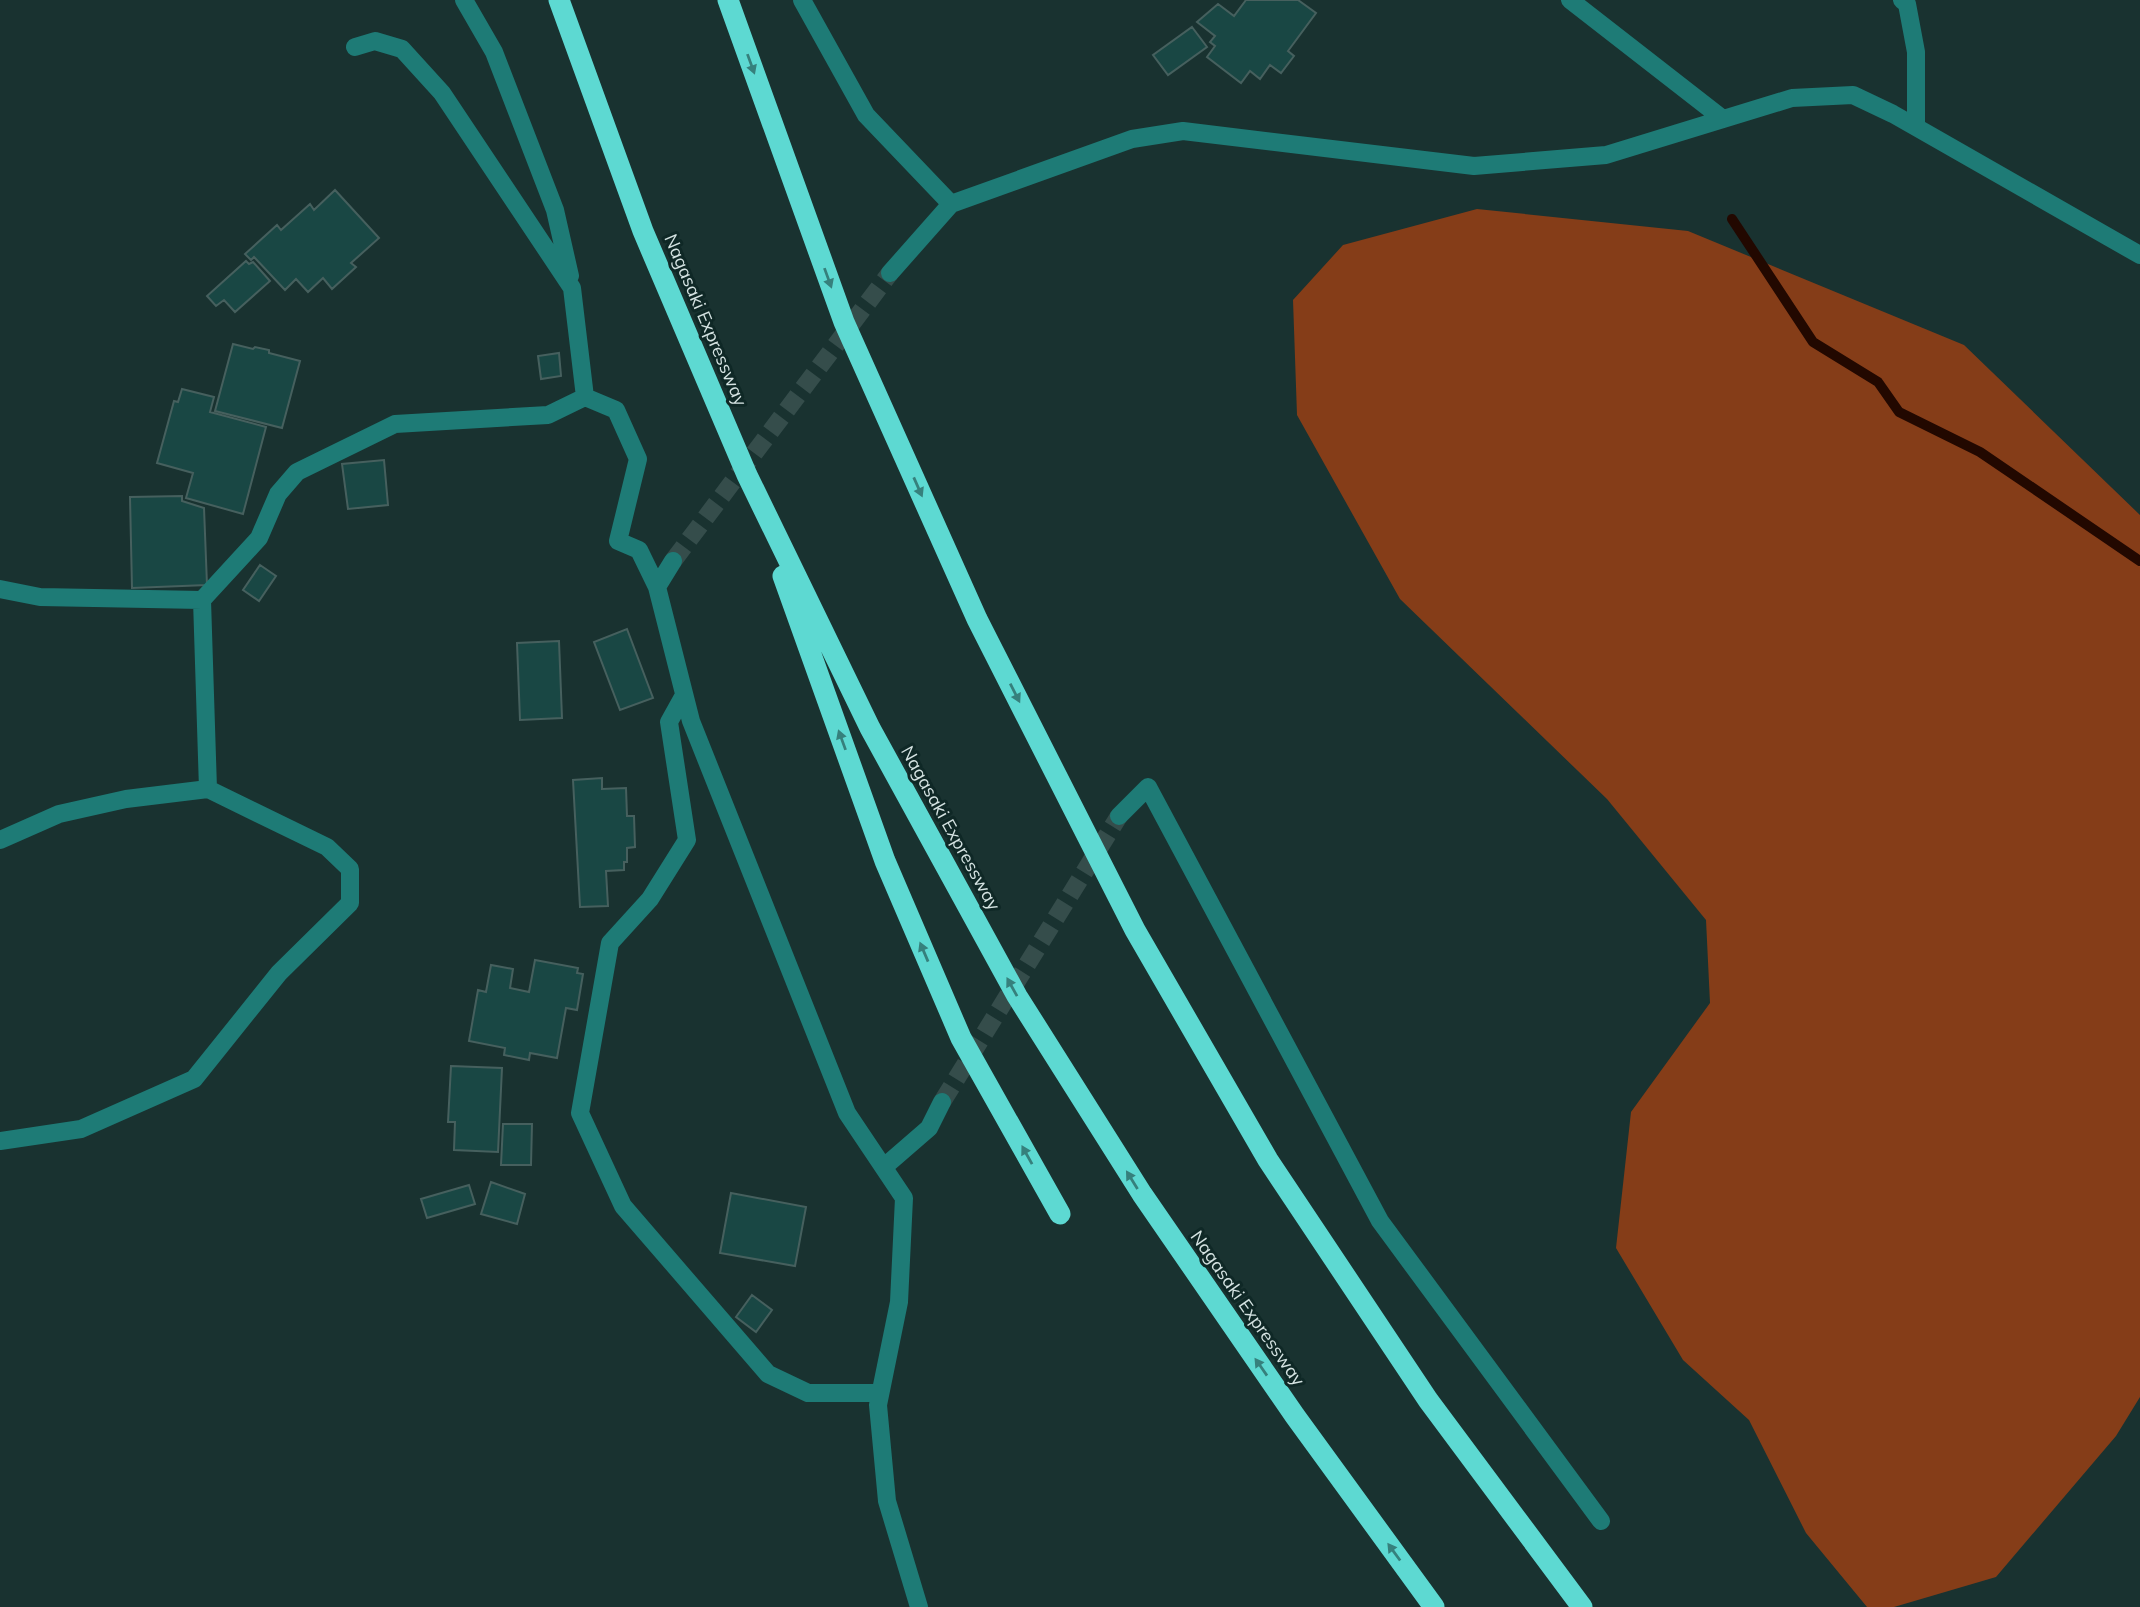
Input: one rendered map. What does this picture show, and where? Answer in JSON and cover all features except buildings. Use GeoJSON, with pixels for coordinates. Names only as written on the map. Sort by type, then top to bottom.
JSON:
{"type":"FeatureCollection","features":[{"type":"Feature","properties":{"kind":"highway","name":"Nagasaki Expressway"},"geometry":{"type":"LineString","coordinates":[[559,0],[643,231],[747,475],[870,728],[1017,996],[1142,1194],[1295,1416],[1434,1607]]}},
{"type":"Feature","properties":{"kind":"highway"},"geometry":{"type":"LineString","coordinates":[[728,0],[844,322],[977,619],[1135,930],[1268,1160],[1428,1400],[1582,1607]]}},
{"type":"Feature","properties":{"kind":"highway"},"geometry":{"type":"LineString","coordinates":[[747,475],[885,861],[961,1038],[1060,1214]]}},
{"type":"Feature","properties":{"kind":"street"},"geometry":{"type":"LineString","coordinates":[[464,0],[494,52],[555,210],[572,288],[584,397]]}},
{"type":"Feature","properties":{"kind":"street"},"geometry":{"type":"LineString","coordinates":[[802,0],[866,115],[951,204]]}},
{"type":"Feature","properties":{"kind":"street"},"geometry":{"type":"LineString","coordinates":[[1570,0],[1723,119]]}},
{"type":"Feature","properties":{"kind":"street"},"geometry":{"type":"LineString","coordinates":[[1902,0],[1907,4],[1916,52],[1916,127]]}},
{"type":"Feature","properties":{"kind":"street"},"geometry":{"type":"LineString","coordinates":[[355,47],[375,41],[402,48],[434,84],[572,288]]}},
{"type":"Feature","properties":{"kind":"street"},"geometry":{"type":"LineString","coordinates":[[890,274],[951,204],[1132,139],[1183,131],[1474,166],[1606,155],[1792,98],[1853,95],[1894,114],[2140,256]]}},
{"type":"Feature","properties":{"kind":"street"},"geometry":{"type":"LineString","coordinates":[[208,789],[202,600],[259,538],[278,494],[297,472],[396,424],[548,415],[584,397],[616,410],[638,459],[618,541],[639,550],[657,587],[691,721],[847,1113],[904,1198],[899,1302],[878,1405],[887,1501],[919,1607]]}},
{"type":"Feature","properties":{"kind":"street"},"geometry":{"type":"LineString","coordinates":[[657,587],[673,561]]}},
{"type":"Feature","properties":{"kind":"street"},"geometry":{"type":"LineString","coordinates":[[0,589],[40,597],[202,600]]}},
{"type":"Feature","properties":{"kind":"street"},"geometry":{"type":"LineString","coordinates":[[684,695],[668,722],[687,840],[650,899],[610,943],[580,1113],[623,1206],[768,1374],[808,1393],[880,1393]]}},
{"type":"Feature","properties":{"kind":"street"},"geometry":{"type":"LineString","coordinates":[[1119,816],[1148,787],[1380,1221],[1601,1521]]}},
{"type":"Feature","properties":{"kind":"street"},"geometry":{"type":"LineString","coordinates":[[0,840],[59,814],[126,799],[208,789],[327,847],[350,870],[351,903],[279,973],[194,1079],[81,1129],[0,1141]]}},
{"type":"Feature","properties":{"kind":"street"},"geometry":{"type":"LineString","coordinates":[[884,1167],[929,1128],[942,1102]]}},
{"type":"Feature","properties":{"kind":"shaded area"},"geometry":{"type":"Polygon","coordinates":[[[1477,209],[1688,231],[1964,345],[2140,515],[2140,1397],[2116,1436],[1996,1577],[1894,1607],[1867,1607],[1806,1533],[1749,1420],[1683,1360],[1616,1248],[1631,1112],[1710,1003],[1706,920],[1607,799],[1400,599],[1297,415],[1293,300],[1343,245],[1477,209]]]}},
{"type":"Feature","properties":{"kind":"waterway"},"geometry":{"type":"LineString","coordinates":[[1732,219],[1813,342],[1878,382],[1899,412],[1980,452],[2140,561]]}},
{"type":"Feature","properties":{"kind":"tunnel"},"geometry":{"type":"LineString","coordinates":[[673,561],[890,273]]}},
{"type":"Feature","properties":{"kind":"tunnel"},"geometry":{"type":"LineString","coordinates":[[942,1102],[1119,816]]}}]}
